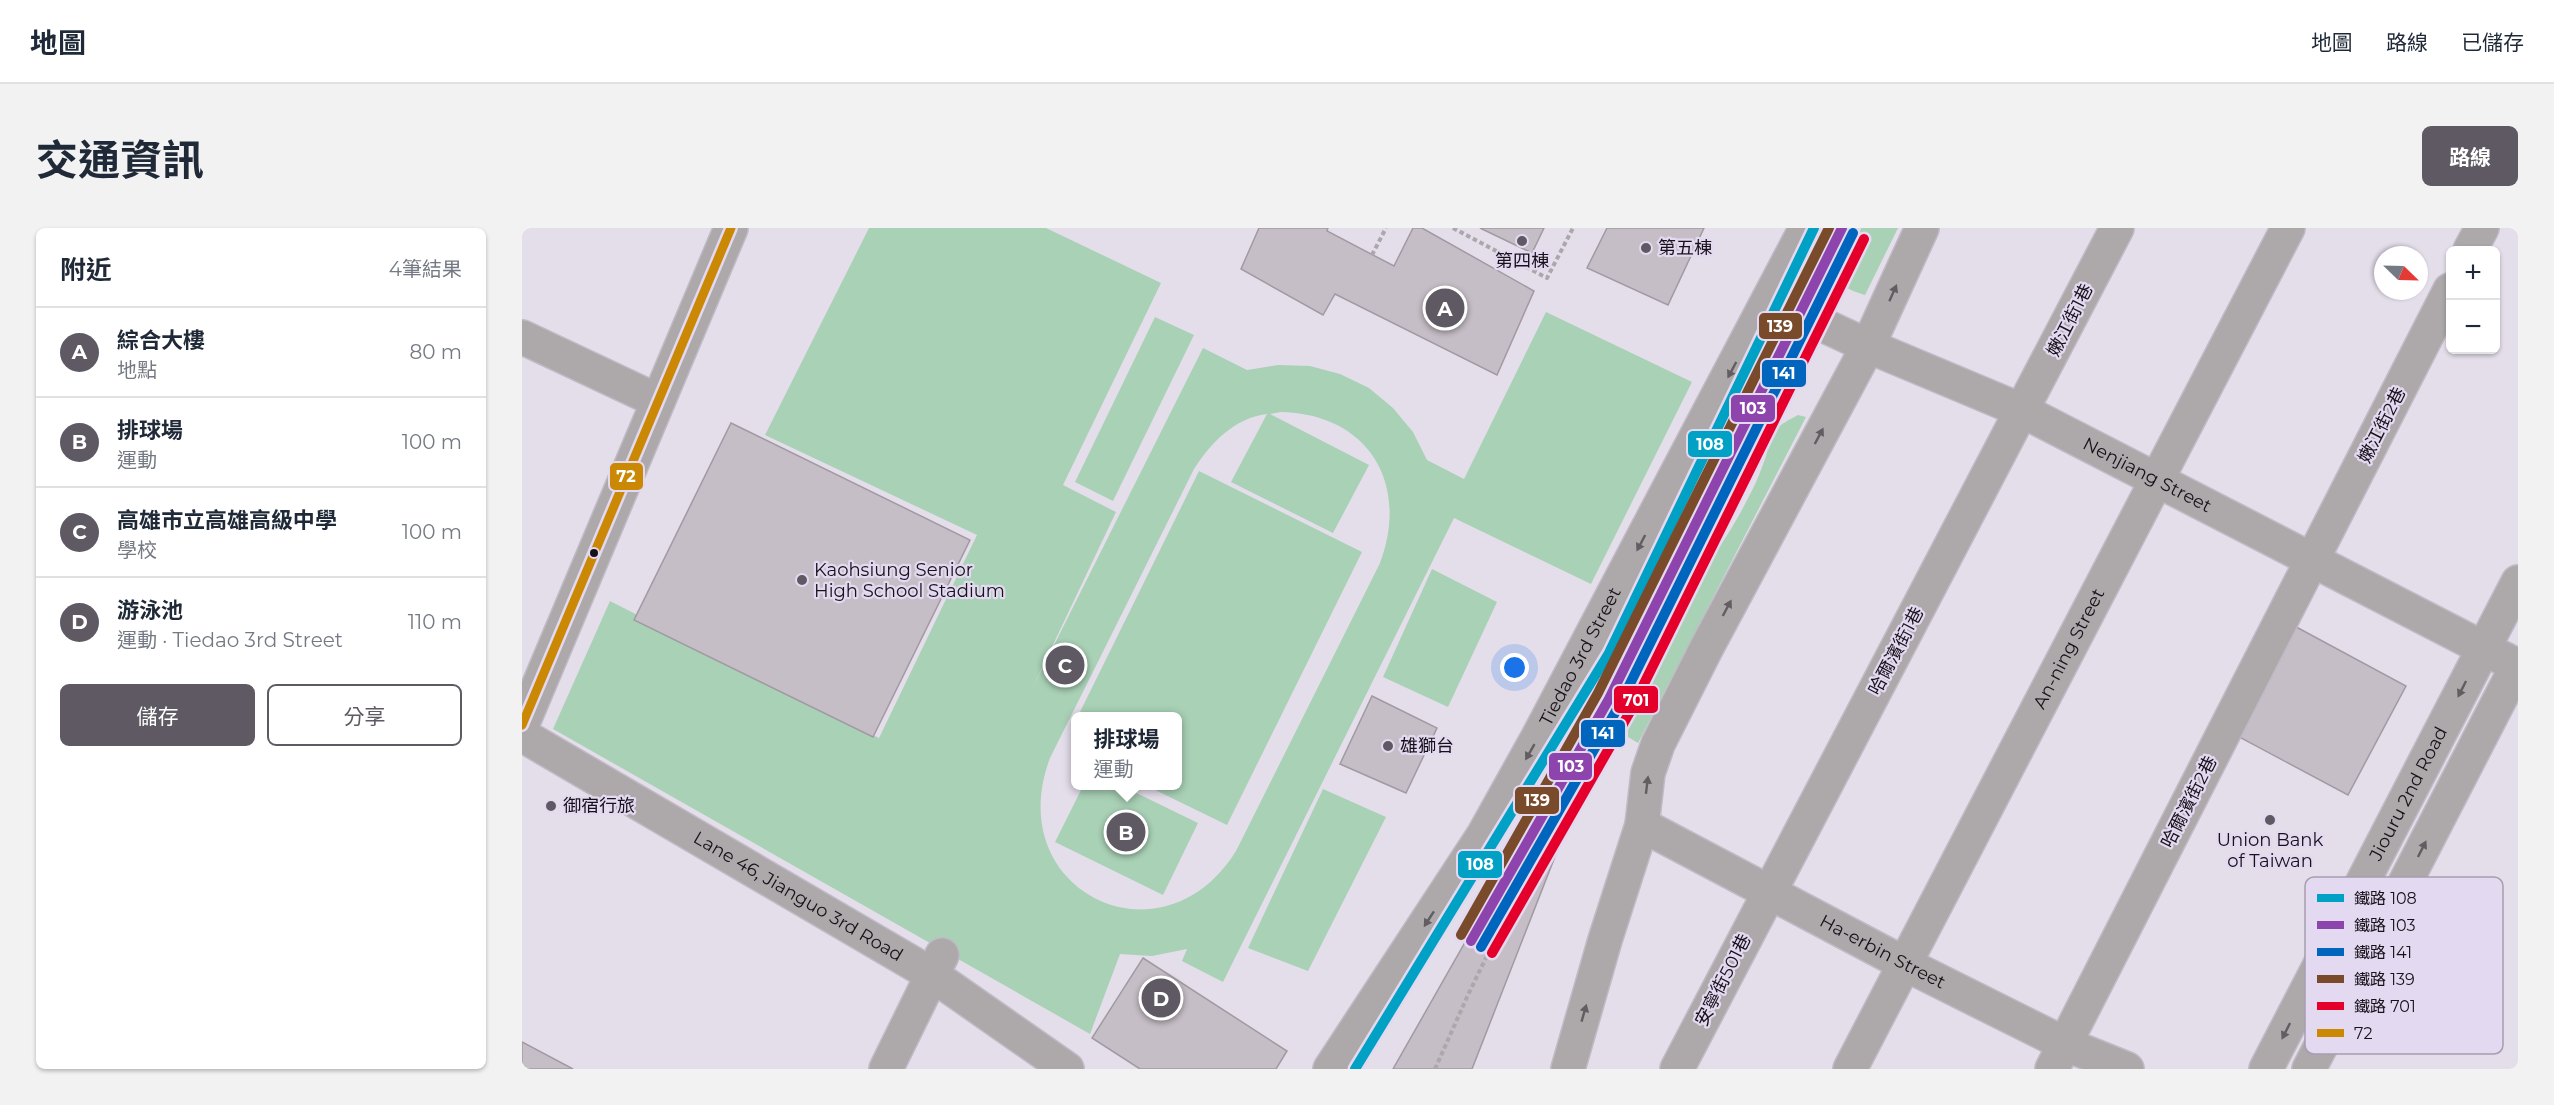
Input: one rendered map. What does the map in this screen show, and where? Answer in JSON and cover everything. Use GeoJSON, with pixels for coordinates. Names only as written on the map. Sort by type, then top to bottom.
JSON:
{"type":"FeatureCollection","features":[{"type":"Feature","properties":{"kind":"street"},"geometry":{"type":"LineString","coordinates":[[522,725],[731,228]]}},
{"type":"Feature","properties":{"kind":"street","name":"Tiedao 3rd Street"},"geometry":{"type":"LineString","coordinates":[[1330,1069],[1484,834],[1544,727],[1806,228]]}},
{"type":"Feature","properties":{"kind":"street"},"geometry":{"type":"LineString","coordinates":[[1568,1069],[1605,940],[1642,825],[1648,773],[1658,744],[1707,647],[1868,346],[1922,228]]}},
{"type":"Feature","properties":{"kind":"street","name":"嫩江街1巷"},"geometry":{"type":"LineString","coordinates":[[2023,411],[2117,228]]}},
{"type":"Feature","properties":{"kind":"street","name":"An-ning Street"},"geometry":{"type":"LineString","coordinates":[[1850,1069],[2288,228]]}},
{"type":"Feature","properties":{"kind":"street"},"geometry":{"type":"LineString","coordinates":[[2472,246],[2482,228]]}},
{"type":"Feature","properties":{"kind":"street","name":"Nenjiang Street"},"geometry":{"type":"LineString","coordinates":[[1769,300],[1868,346],[2023,411],[2518,665]]}},
{"type":"Feature","properties":{"kind":"street","name":"嫩江街2巷"},"geometry":{"type":"LineString","coordinates":[[2313,560],[2446,300]]}},
{"type":"Feature","properties":{"kind":"street"},"geometry":{"type":"LineString","coordinates":[[522,337],[658,401]]}},
{"type":"Feature","properties":{"kind":"street","name":"哈爾濱街1巷"},"geometry":{"type":"LineString","coordinates":[[1769,890],[2023,411]]}},
{"type":"Feature","properties":{"kind":"street","name":"哈爾濱街2巷"},"geometry":{"type":"LineString","coordinates":[[2059,1057],[2313,560]]}},
{"type":"Feature","properties":{"kind":"street","name":"Jiouru 2nd Road"},"geometry":{"type":"LineString","coordinates":[[2365,877],[2518,582]]}},
{"type":"Feature","properties":{"kind":"street"},"geometry":{"type":"LineString","coordinates":[[2408,877],[2518,665]]}},
{"type":"Feature","properties":{"kind":"street","name":"Lane 46, Jianguo 3rd Road"},"geometry":{"type":"LineString","coordinates":[[522,735],[937,965],[1067,1069]]}},
{"type":"Feature","properties":{"kind":"street","name":"Ha-erbin Street"},"geometry":{"type":"LineString","coordinates":[[1642,825],[1769,890],[1905,964],[2059,1057],[2127,1069]]}},
{"type":"Feature","properties":{"kind":"street","name":"安寧街501巷"},"geometry":{"type":"LineString","coordinates":[[1677,1069],[1769,890]]}},
{"type":"Feature","properties":{"kind":"street"},"geometry":{"type":"LineString","coordinates":[[886,1069],[937,965]]}},
{"type":"Feature","properties":{"kind":"street","name":"Jiouru 2nd Road"},"geometry":{"type":"LineString","coordinates":[[2266,1069],[2305,993]]}},
{"type":"Feature","properties":{"kind":"street"},"geometry":{"type":"LineString","coordinates":[[2309,1069],[2317,1054]]}},
{"type":"Feature","properties":{"kind":"path"},"geometry":{"type":"LineString","coordinates":[[1372,255],[1386,228]]}},
{"type":"Feature","properties":{"kind":"path"},"geometry":{"type":"LineString","coordinates":[[1453,228],[1547,278],[1573,228]]}},
{"type":"Feature","properties":{"kind":"path"},"geometry":{"type":"LineString","coordinates":[[1648,773],[1622,755],[1620,718],[1633,660],[1659,613],[1727,505],[1752,448],[1778,375],[1781,339]]}},
{"type":"Feature","properties":{"kind":"path"},"geometry":{"type":"LineString","coordinates":[[1435,1069],[1471,987],[1555,815],[1620,718]]}},
{"type":"Feature","properties":{"kind":"green space"},"geometry":{"type":"Polygon","coordinates":[[[869,228],[1046,228],[1161,283],[1063,485],[1116,512],[1032,689],[1203,348],[1247,370],[1278,365],[1310,366],[1340,374],[1369,388],[1393,408],[1413,432],[1427,460],[1464,479],[1546,312],[1692,382],[1591,584],[1454,518],[1223,982],[1182,961],[1187,949],[1152,956],[1120,954],[1090,1034],[553,729],[610,601],[879,738],[977,535],[765,435],[869,228]],[[1281,412],[1270,414],[1369,465],[1333,533],[1231,482],[1267,414],[1255,416],[1224,433],[1194,469],[1050,758],[1041,805],[1048,845],[1067,877],[1096,899],[1131,909],[1169,905],[1205,887],[1236,851],[1380,563],[1388,534],[1389,506],[1385,481],[1374,458],[1358,440],[1337,425],[1311,416],[1281,412]]]}},
{"type":"Feature","properties":{"kind":"green space"},"geometry":{"type":"Polygon","coordinates":[[[1861,228],[1898,228],[1865,295],[1846,287],[1839,273],[1839,258],[1856,245],[1861,228]]]}},
{"type":"Feature","properties":{"kind":"green space"},"geometry":{"type":"Polygon","coordinates":[[[1155,317],[1194,335],[1113,501],[1075,482],[1155,317]]]}},
{"type":"Feature","properties":{"kind":"green space"},"geometry":{"type":"Polygon","coordinates":[[[1753,358],[1765,370],[1772,367],[1759,430],[1742,476],[1720,520],[1678,578],[1657,583],[1637,597],[1624,614],[1614,641],[1600,757],[1555,733],[1753,358]]]}},
{"type":"Feature","properties":{"kind":"green space"},"geometry":{"type":"Polygon","coordinates":[[[1798,415],[1806,417],[1638,743],[1628,737],[1631,707],[1641,677],[1656,646],[1749,497],[1762,468],[1772,434],[1780,425],[1798,415]]]}},
{"type":"Feature","properties":{"kind":"green space"},"geometry":{"type":"Polygon","coordinates":[[[1199,471],[1362,552],[1227,825],[1155,790],[1182,790],[1182,712],[1080,712],[1199,471]]]}},
{"type":"Feature","properties":{"kind":"green space"},"geometry":{"type":"Polygon","coordinates":[[[1432,569],[1497,602],[1448,707],[1383,677],[1432,569]]]}},
{"type":"Feature","properties":{"kind":"green space"},"geometry":{"type":"Polygon","coordinates":[[[1323,789],[1386,817],[1308,971],[1248,948],[1323,789]]]}},
{"type":"Feature","properties":{"kind":"green space"},"geometry":{"type":"Polygon","coordinates":[[[1081,790],[1130,790],[1198,823],[1163,895],[1055,842],[1081,790]]]}},
{"type":"Feature","properties":{"kind":"building"},"geometry":{"type":"Polygon","coordinates":[[[1259,228],[1328,228],[1327,231],[1394,266],[1413,228],[1422,228],[1534,291],[1497,375],[1335,294],[1323,315],[1241,269],[1259,228]]]}},
{"type":"Feature","properties":{"kind":"building","name":"第四棟"},"geometry":{"type":"Polygon","coordinates":[[[1480,228],[1544,228],[1532,253],[1480,228]]]}},
{"type":"Feature","properties":{"kind":"building","name":"第五棟"},"geometry":{"type":"Polygon","coordinates":[[[1607,228],[1704,228],[1668,305],[1587,268],[1607,228]]]}},
{"type":"Feature","properties":{"kind":"building","name":"Kaohsiung Senior High School Stadium"},"geometry":{"type":"Polygon","coordinates":[[[731,423],[970,540],[873,737],[634,620],[731,423]]]}},
{"type":"Feature","properties":{"kind":"building"},"geometry":{"type":"Polygon","coordinates":[[[2287,622],[2406,686],[2348,795],[2228,731],[2287,622]]]}},
{"type":"Feature","properties":{"kind":"building","name":"雄獅台"},"geometry":{"type":"Polygon","coordinates":[[[1372,696],[1437,728],[1406,793],[1340,764],[1372,696]]]}},
{"type":"Feature","properties":{"kind":"building"},"geometry":{"type":"Polygon","coordinates":[[[1559,777],[1581,790],[1472,1069],[1393,1069],[1559,777]]]}},
{"type":"Feature","properties":{"kind":"building"},"geometry":{"type":"Polygon","coordinates":[[[1143,958],[1287,1051],[1276,1069],[1140,1069],[1092,1038],[1143,958]]]}},
{"type":"Feature","properties":{"kind":"building"},"geometry":{"type":"Polygon","coordinates":[[[522,1042],[573,1069],[522,1069],[522,1042]]]}},
{"type":"Feature","properties":{"kind":"rail line","name":"108"},"geometry":{"type":"LineString","coordinates":[[1355,1069],[1609,653],[1814,228]]}},
{"type":"Feature","properties":{"kind":"rail line","name":"139"},"geometry":{"type":"LineString","coordinates":[[1461,935],[1598,693],[1829,228]]}},
{"type":"Feature","properties":{"kind":"rail line","name":"103"},"geometry":{"type":"LineString","coordinates":[[1471,941],[1609,699],[1842,228]]}},
{"type":"Feature","properties":{"kind":"rail line","name":"141"},"geometry":{"type":"LineString","coordinates":[[1481,947],[1620,704],[1853,233]]}},
{"type":"Feature","properties":{"kind":"rail line","name":"701"},"geometry":{"type":"LineString","coordinates":[[1492,953],[1631,710],[1864,239]]}},
{"type":"Feature","properties":{"kind":"transit line","name":"72"},"geometry":{"type":"LineString","coordinates":[[522,725],[731,228]]}},
{"type":"Feature","properties":{"kind":"place","name":"第四棟"},"geometry":{"type":"Point","coordinates":[1522,241]}},
{"type":"Feature","properties":{"kind":"place","name":"第五棟"},"geometry":{"type":"Point","coordinates":[1646,248]}},
{"type":"Feature","properties":{"kind":"place","name":"綜合大樓"},"geometry":{"type":"Point","coordinates":[1445,308]}},
{"type":"Feature","properties":{"kind":"place","name":"Kaohsiung Senior High School Stadium"},"geometry":{"type":"Point","coordinates":[802,580]}},
{"type":"Feature","properties":{"kind":"place","name":"高雄市立高雄高級中學"},"geometry":{"type":"Point","coordinates":[1065,665]}},
{"type":"Feature","properties":{"kind":"place","name":"雄獅台"},"geometry":{"type":"Point","coordinates":[1388,746]}},
{"type":"Feature","properties":{"kind":"place","name":"御宿行旅"},"geometry":{"type":"Point","coordinates":[551,806]}},
{"type":"Feature","properties":{"kind":"place","name":"Union Bank of Taiwan"},"geometry":{"type":"Point","coordinates":[2270,820]}},
{"type":"Feature","properties":{"kind":"place","name":"排球場"},"geometry":{"type":"Point","coordinates":[1126,832]}},
{"type":"Feature","properties":{"kind":"place","name":"游泳池"},"geometry":{"type":"Point","coordinates":[1161,998]}}]}
